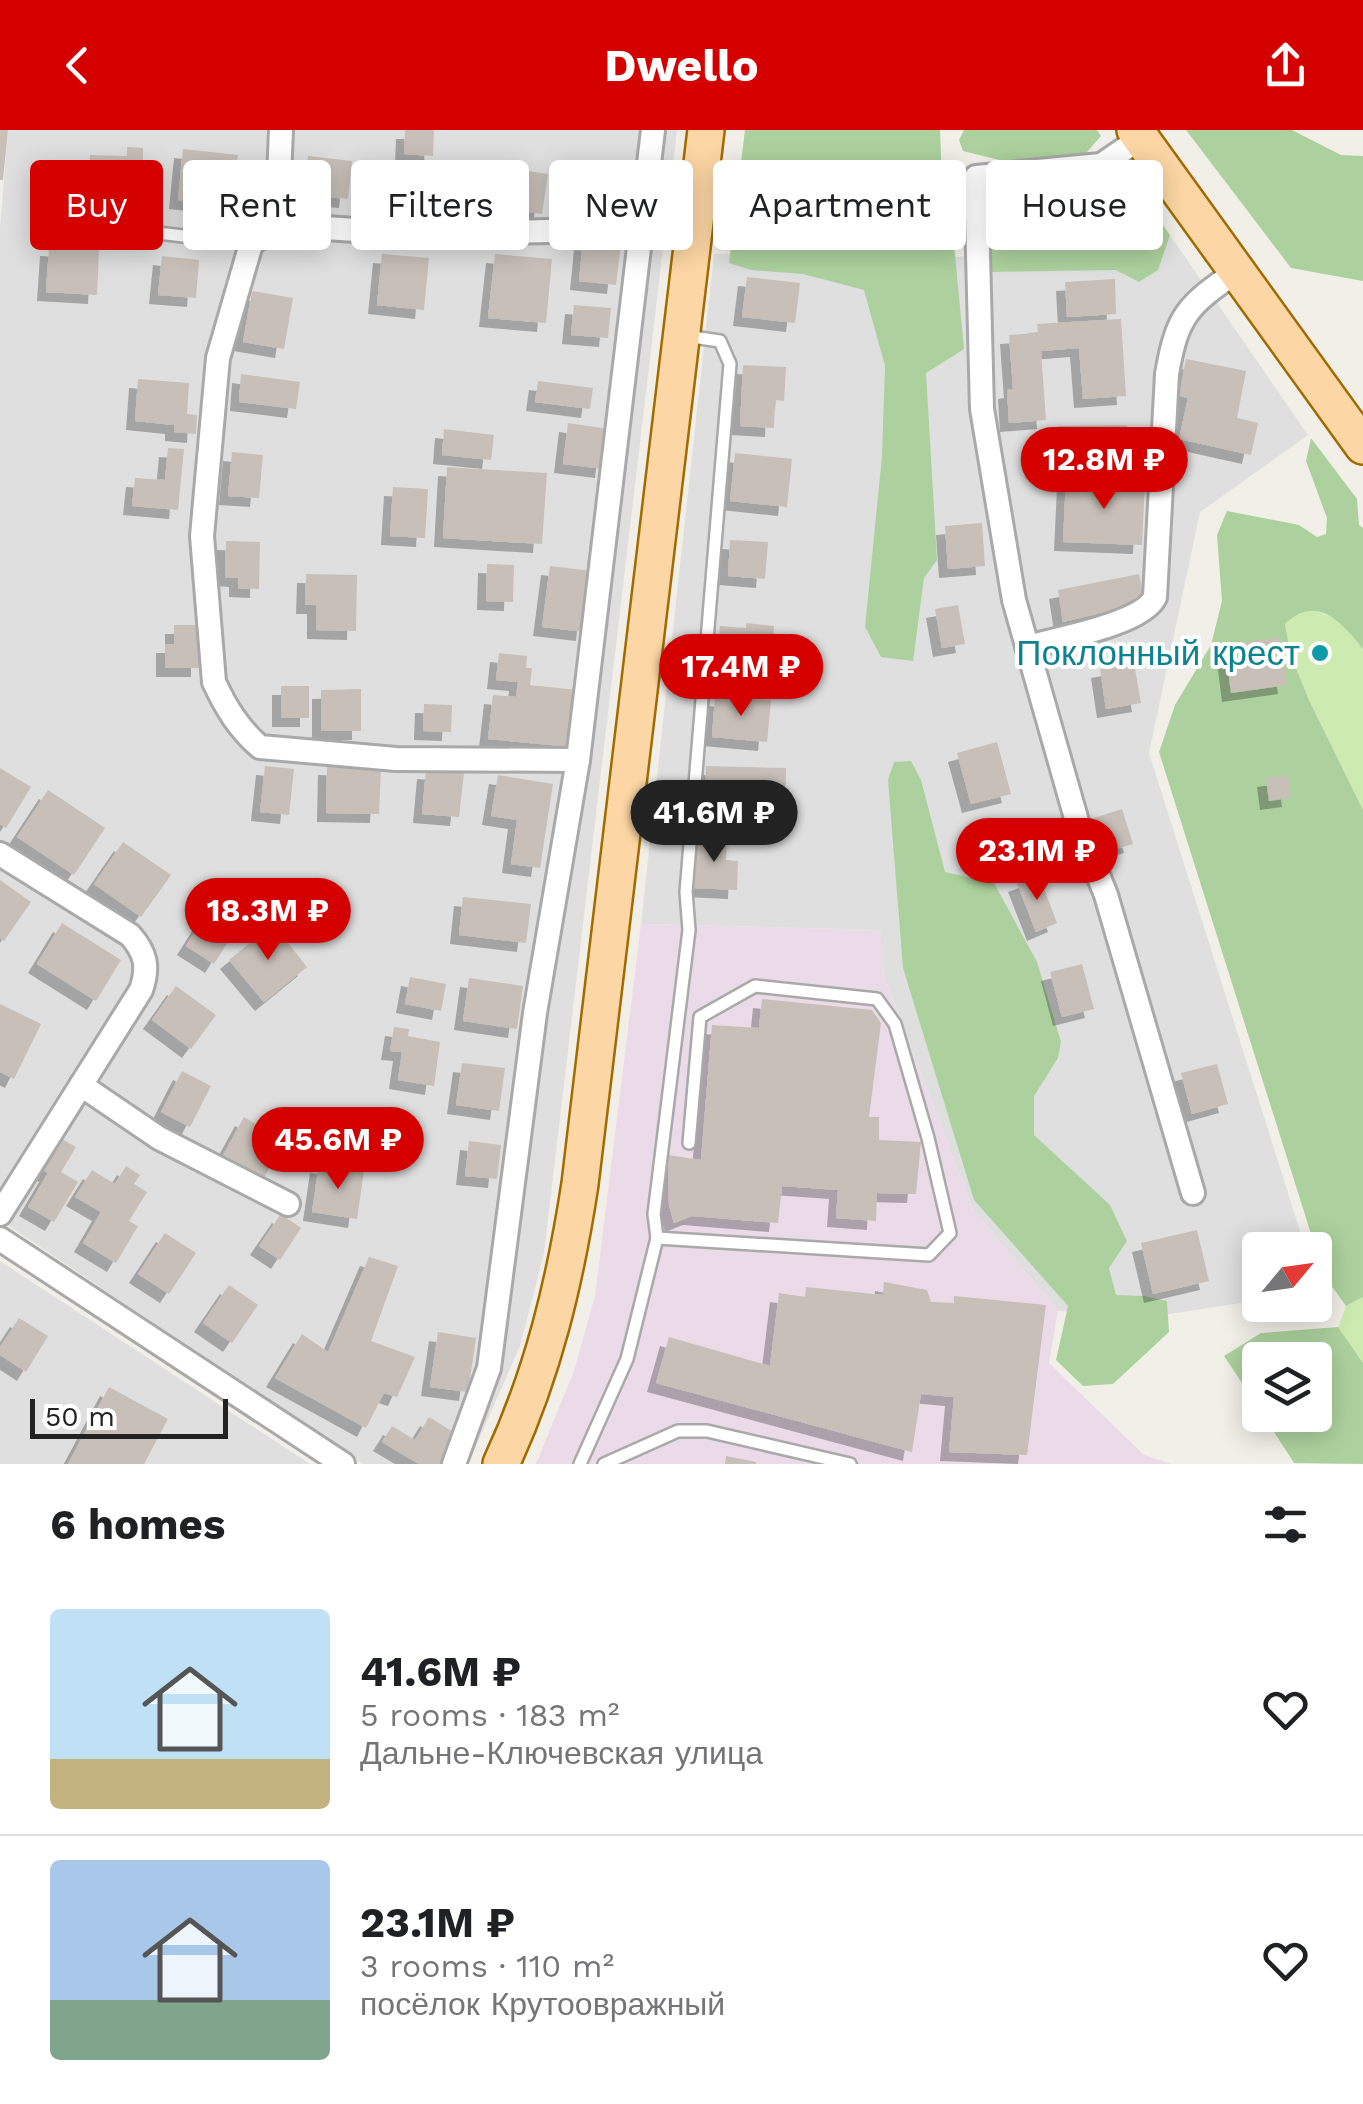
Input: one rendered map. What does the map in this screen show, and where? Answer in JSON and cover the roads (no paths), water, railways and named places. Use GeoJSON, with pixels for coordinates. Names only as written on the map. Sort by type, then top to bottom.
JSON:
{"type":"FeatureCollection","features":[{"type":"Feature","properties":{"kind":"main road"},"geometry":{"type":"LineString","coordinates":[[501,1464],[545,1354],[568,1264],[706,130]]}},
{"type":"Feature","properties":{"kind":"main road"},"geometry":{"type":"LineString","coordinates":[[1138,134],[1363,446]]}},
{"type":"Feature","properties":{"kind":"street"},"geometry":{"type":"LineString","coordinates":[[280,160],[281,130]]}},
{"type":"Feature","properties":{"kind":"street"},"geometry":{"type":"LineString","coordinates":[[454,1464],[489,1368],[535,1013],[578,760],[652,130]]}},
{"type":"Feature","properties":{"kind":"street"},"geometry":{"type":"LineString","coordinates":[[1138,134],[1102,164],[976,176],[982,409],[1014,600],[1078,824],[1106,896],[1193,1194]]}},
{"type":"Feature","properties":{"kind":"street"},"geometry":{"type":"LineString","coordinates":[[331,228],[420,234],[549,231]]}},
{"type":"Feature","properties":{"kind":"street"},"geometry":{"type":"LineString","coordinates":[[249,250],[218,358],[202,536],[214,682],[234,719],[260,747],[396,759],[578,760]]}},
{"type":"Feature","properties":{"kind":"street"},"geometry":{"type":"LineString","coordinates":[[1027,647],[1125,619],[1150,607],[1155,598],[1172,344],[1196,300],[1236,272]]}},
{"type":"Feature","properties":{"kind":"street"},"geometry":{"type":"LineString","coordinates":[[0,854],[130,935],[141,948],[146,964],[141,990],[0,1214]]}},
{"type":"Feature","properties":{"kind":"street"},"geometry":{"type":"LineString","coordinates":[[81,1085],[159,1138],[288,1204]]}},
{"type":"Feature","properties":{"kind":"street"},"geometry":{"type":"LineString","coordinates":[[0,1238],[343,1464]]}},
{"type":"Feature","properties":{"kind":"lane"},"geometry":{"type":"LineString","coordinates":[[580,1464],[627,1358],[657,1238],[654,1214],[690,930],[686,892],[730,364],[720,341],[682,335]]}},
{"type":"Feature","properties":{"kind":"lane"},"geometry":{"type":"LineString","coordinates":[[657,1238],[929,1254],[950,1233],[895,1024],[877,999],[755,986],[700,1017],[689,1143]]}},
{"type":"Feature","properties":{"kind":"lane"},"geometry":{"type":"LineString","coordinates":[[604,1464],[678,1431],[707,1431],[850,1464]]}},
{"type":"Feature","properties":{"kind":"place","name":"Поклонный крест"},"geometry":{"type":"Point","coordinates":[1320,653]}}]}
